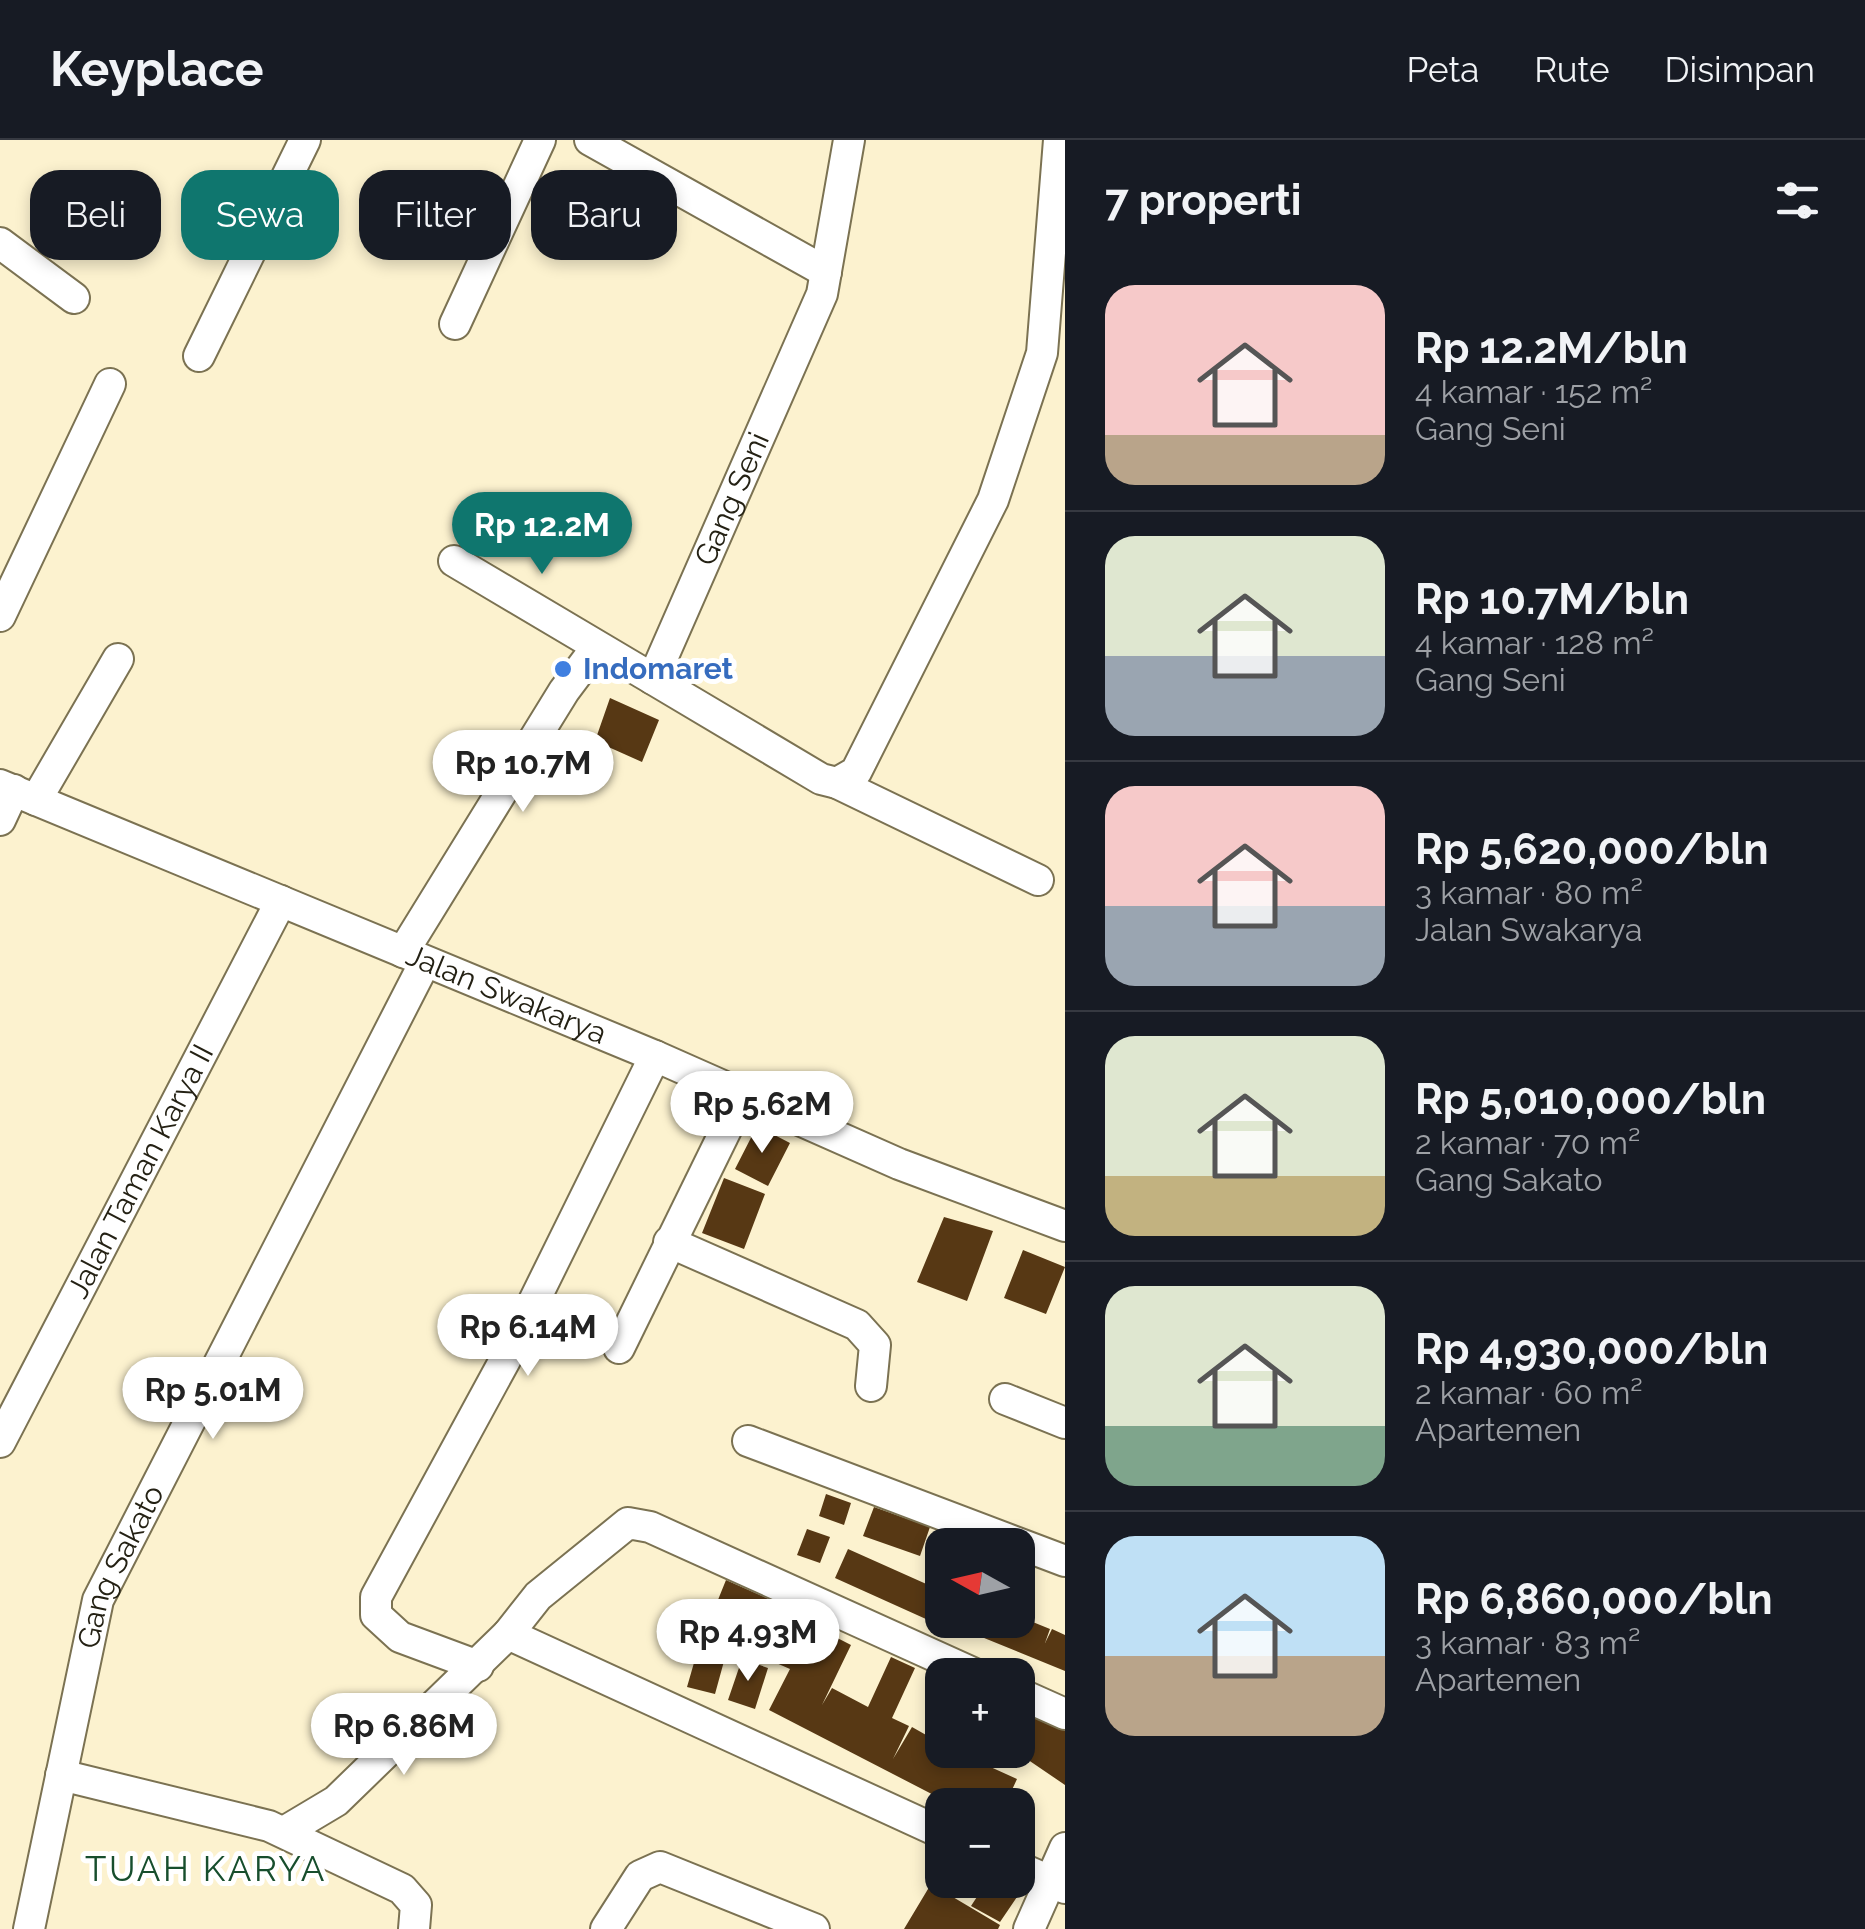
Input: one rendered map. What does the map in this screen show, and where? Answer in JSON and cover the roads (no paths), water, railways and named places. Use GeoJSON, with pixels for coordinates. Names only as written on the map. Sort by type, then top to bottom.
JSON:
{"type":"FeatureCollection","features":[{"type":"Feature","properties":{"kind":"street"},"geometry":{"type":"LineString","coordinates":[[198,356],[306,140]]}},
{"type":"Feature","properties":{"kind":"street"},"geometry":{"type":"LineString","coordinates":[[455,324],[540,140]]}},
{"type":"Feature","properties":{"kind":"street"},"geometry":{"type":"LineString","coordinates":[[590,140],[826,272]]}},
{"type":"Feature","properties":{"kind":"street","name":"Gang Seni"},"geometry":{"type":"LineString","coordinates":[[653,679],[822,294],[849,140]]}},
{"type":"Feature","properties":{"kind":"street"},"geometry":{"type":"LineString","coordinates":[[837,782],[860,766],[993,500],[1042,354],[1060,140]]}},
{"type":"Feature","properties":{"kind":"street"},"geometry":{"type":"LineString","coordinates":[[0,244],[74,298]]}},
{"type":"Feature","properties":{"kind":"street"},"geometry":{"type":"LineString","coordinates":[[0,616],[110,384]]}},
{"type":"Feature","properties":{"kind":"street"},"geometry":{"type":"LineString","coordinates":[[454,561],[822,779],[837,782],[1038,880]]}},
{"type":"Feature","properties":{"kind":"street"},"geometry":{"type":"LineString","coordinates":[[414,958],[564,691],[597,647]]}},
{"type":"Feature","properties":{"kind":"street"},"geometry":{"type":"LineString","coordinates":[[0,820],[118,659]]}},
{"type":"Feature","properties":{"kind":"street","name":"Jalan Swakarya"},"geometry":{"type":"LineString","coordinates":[[17,792],[655,1056],[899,1164],[1065,1226]]}},
{"type":"Feature","properties":{"kind":"street","name":"Jalan Taman Karya II"},"geometry":{"type":"LineString","coordinates":[[0,1442],[282,901]]}},
{"type":"Feature","properties":{"kind":"street","name":"Gang Sakato"},"geometry":{"type":"LineString","coordinates":[[28,1929],[98,1600],[414,958]]}},
{"type":"Feature","properties":{"kind":"street"},"geometry":{"type":"LineString","coordinates":[[478,1666],[390,1632],[376,1615],[376,1597],[504,1360],[655,1056]]}},
{"type":"Feature","properties":{"kind":"street"},"geometry":{"type":"LineString","coordinates":[[619,1348],[742,1096]]}},
{"type":"Feature","properties":{"kind":"street"},"geometry":{"type":"LineString","coordinates":[[669,1242],[857,1325],[875,1345],[871,1386]]}},
{"type":"Feature","properties":{"kind":"street"},"geometry":{"type":"LineString","coordinates":[[1005,1400],[1065,1423]]}},
{"type":"Feature","properties":{"kind":"street"},"geometry":{"type":"LineString","coordinates":[[748,1441],[1065,1561]]}},
{"type":"Feature","properties":{"kind":"street"},"geometry":{"type":"LineString","coordinates":[[284,1832],[336,1801],[478,1666],[538,1596],[628,1523],[650,1527],[939,1658]]}},
{"type":"Feature","properties":{"kind":"street"},"geometry":{"type":"LineString","coordinates":[[508,1634],[925,1825]]}},
{"type":"Feature","properties":{"kind":"street"},"geometry":{"type":"LineString","coordinates":[[1035,1701],[1065,1714]]}},
{"type":"Feature","properties":{"kind":"street"},"geometry":{"type":"LineString","coordinates":[[61,1776],[284,1832],[347,1866],[402,1889],[416,1906],[414,1929]]}},
{"type":"Feature","properties":{"kind":"street"},"geometry":{"type":"LineString","coordinates":[[1029,1929],[1057,1885],[1065,1848]]}},
{"type":"Feature","properties":{"kind":"street"},"geometry":{"type":"LineString","coordinates":[[606,1929],[640,1876],[660,1868],[814,1929]]}},
{"type":"Feature","properties":{"kind":"place","name":"Indomaret"},"geometry":{"type":"Point","coordinates":[563,669]}},
{"type":"Feature","properties":{"kind":"district","name":"TUAH KARYA"},"geometry":{"type":"Point","coordinates":[206,1869]}}]}
